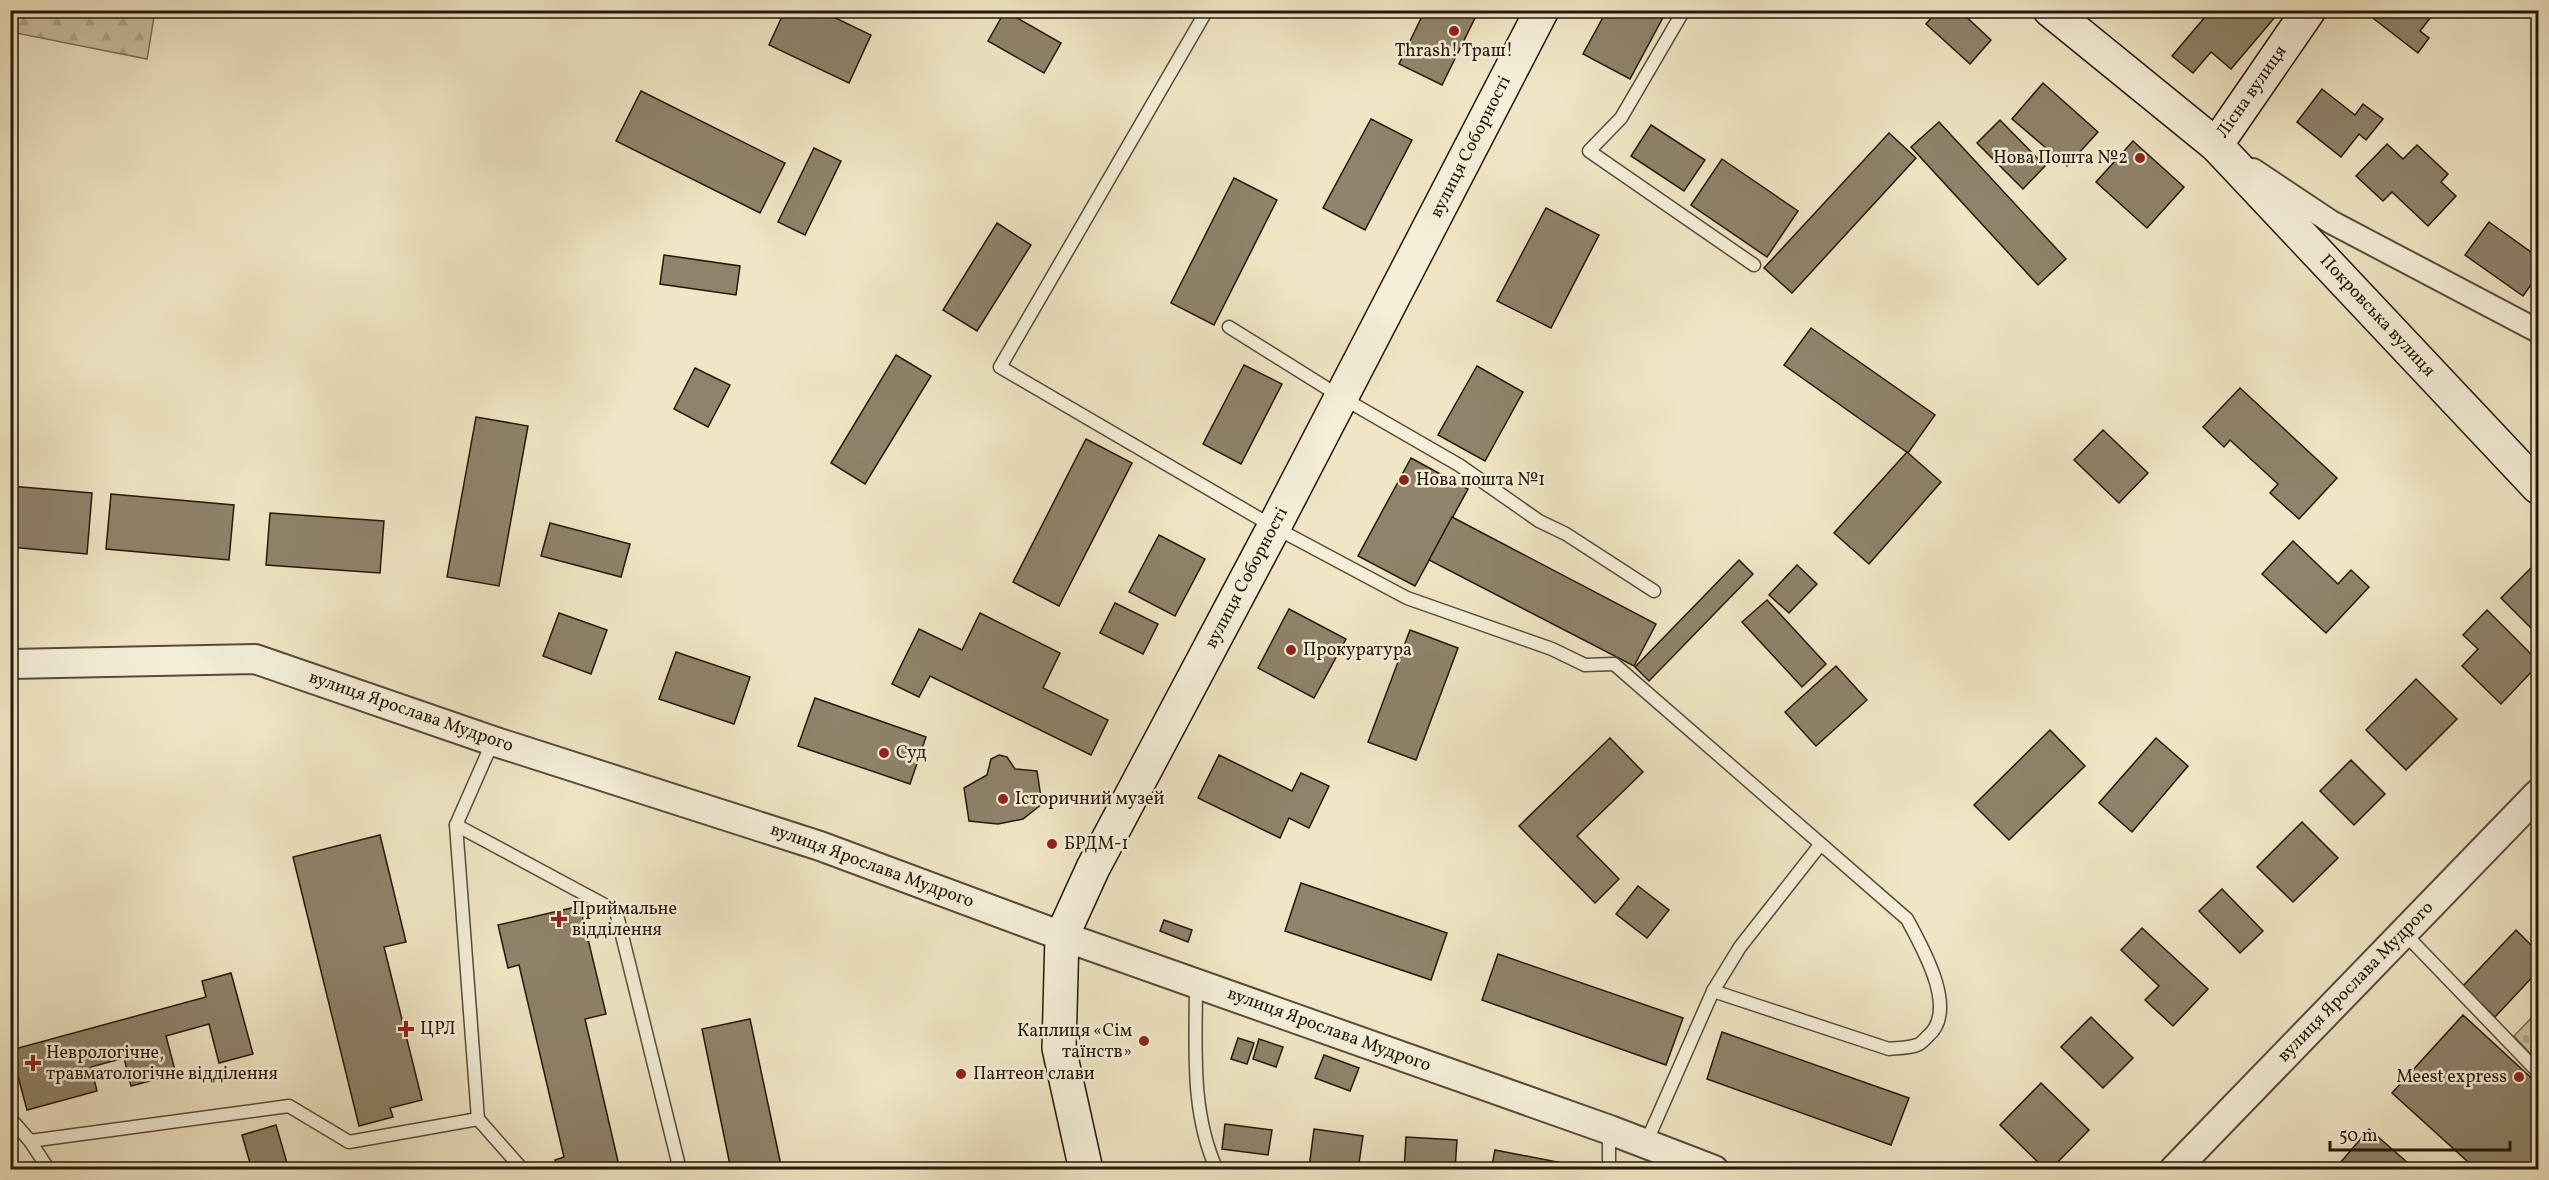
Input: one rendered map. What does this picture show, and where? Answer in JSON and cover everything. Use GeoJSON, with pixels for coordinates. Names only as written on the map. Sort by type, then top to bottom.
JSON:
{"type":"FeatureCollection","features":[{"type":"Feature","properties":{"kind":"main road","name":"вулиця Соборності"},"geometry":{"type":"LineString","coordinates":[[1086,1170],[1059,1048],[1062,936],[1093,868],[1274,527],[1542,10]]}},
{"type":"Feature","properties":{"kind":"main road","name":"Покровська вулиця"},"geometry":{"type":"LineString","coordinates":[[2050,10],[2216,145],[2538,487]]}},
{"type":"Feature","properties":{"kind":"main road","name":"Лісна вулиця"},"geometry":{"type":"LineString","coordinates":[[2216,145],[2309,10]]}},
{"type":"Feature","properties":{"kind":"street","name":"Покровська вулиця"},"geometry":{"type":"LineString","coordinates":[[2216,145],[2331,222],[2538,332]]}},
{"type":"Feature","properties":{"kind":"street","name":"вулиця Ярослава Мудрого"},"geometry":{"type":"LineString","coordinates":[[10,664],[255,659],[493,741],[820,846],[1062,936],[1646,1143],[1714,1170]]}},
{"type":"Feature","properties":{"kind":"street","name":"вулиця Ярослава Мудрого"},"geometry":{"type":"LineString","coordinates":[[2174,1170],[2538,794]]}},
{"type":"Feature","properties":{"kind":"lane"},"geometry":{"type":"LineString","coordinates":[[1207,10],[1000,367],[1274,527],[1407,598],[1552,649],[1585,665],[1614,664],[1907,919],[1926,955],[1938,993],[1941,1014],[1939,1023],[1932,1033],[1918,1045],[1889,1049],[1713,991]]}},
{"type":"Feature","properties":{"kind":"lane"},"geometry":{"type":"LineString","coordinates":[[1684,10],[1621,118],[1589,150],[1754,266]]}},
{"type":"Feature","properties":{"kind":"lane"},"geometry":{"type":"LineString","coordinates":[[1229,327],[1341,397],[1459,465],[1539,521],[1566,534],[1654,591]]}},
{"type":"Feature","properties":{"kind":"lane"},"geometry":{"type":"LineString","coordinates":[[493,741],[456,825],[478,1119],[523,1170]]}},
{"type":"Feature","properties":{"kind":"lane"},"geometry":{"type":"LineString","coordinates":[[456,825],[616,911],[680,1170]]}},
{"type":"Feature","properties":{"kind":"lane"},"geometry":{"type":"LineString","coordinates":[[1646,1143],[1713,991],[1740,947],[1820,844]]}},
{"type":"Feature","properties":{"kind":"lane"},"geometry":{"type":"LineString","coordinates":[[2404,933],[2538,1072]]}},
{"type":"Feature","properties":{"kind":"lane"},"geometry":{"type":"LineString","coordinates":[[1196,982],[1196,1089],[1208,1151],[1217,1170]]}},
{"type":"Feature","properties":{"kind":"lane"},"geometry":{"type":"LineString","coordinates":[[30,1141],[289,1106],[349,1142],[478,1119]]}},
{"type":"Feature","properties":{"kind":"lane"},"geometry":{"type":"LineString","coordinates":[[10,1118],[30,1141],[49,1170]]}},
{"type":"Feature","properties":{"kind":"lane"},"geometry":{"type":"LineString","coordinates":[[1609,1170],[1610,1130]]}},
{"type":"Feature","properties":{"kind":"green space"},"geometry":{"type":"Polygon","coordinates":[[[10,11],[155,11],[147,59],[11,32],[10,11]]]}},
{"type":"Feature","properties":{"kind":"green space"},"geometry":{"type":"Polygon","coordinates":[[[2538,1011],[2538,1062],[2514,1036],[2538,1011]]]}},
{"type":"Feature","properties":{"kind":"building"},"geometry":{"type":"Polygon","coordinates":[[[785,10],[819,10],[871,35],[849,83],[769,45],[785,10]]]}},
{"type":"Feature","properties":{"kind":"building"},"geometry":{"type":"Polygon","coordinates":[[[1169,10],[1186,10],[1181,18],[1169,10]]]}},
{"type":"Feature","properties":{"kind":"building"},"geometry":{"type":"Polygon","coordinates":[[[1425,10],[1465,10],[1476,16],[1442,85],[1399,64],[1425,10]]]}},
{"type":"Feature","properties":{"kind":"building"},"geometry":{"type":"Polygon","coordinates":[[[1607,10],[1667,10],[1630,79],[1583,54],[1607,10]]]}},
{"type":"Feature","properties":{"kind":"building"},"geometry":{"type":"Polygon","coordinates":[[[1938,10],[1959,10],[1991,40],[1970,64],[1926,24],[1938,10]]]}},
{"type":"Feature","properties":{"kind":"building"},"geometry":{"type":"Polygon","coordinates":[[[2211,10],[2281,10],[2231,69],[2211,52],[2193,73],[2172,56],[2211,10]]]}},
{"type":"Feature","properties":{"kind":"building"},"geometry":{"type":"Polygon","coordinates":[[[2378,10],[2432,10],[2434,13],[2420,31],[2429,38],[2418,53],[2374,19],[2380,12],[2378,10]]]}},
{"type":"Feature","properties":{"kind":"building"},"geometry":{"type":"Polygon","coordinates":[[[1005,11],[1061,43],[1044,73],[988,41],[1005,11]]]}},
{"type":"Feature","properties":{"kind":"building"},"geometry":{"type":"Polygon","coordinates":[[[2043,83],[2098,132],[2067,166],[2012,119],[2043,83]]]}},
{"type":"Feature","properties":{"kind":"building"},"geometry":{"type":"Polygon","coordinates":[[[2322,89],[2355,115],[2363,104],[2383,119],[2366,140],[2359,134],[2341,157],[2297,122],[2322,89]]]}},
{"type":"Feature","properties":{"kind":"building"},"geometry":{"type":"Polygon","coordinates":[[[641,91],[785,163],[760,213],[616,141],[641,91]]]}},
{"type":"Feature","properties":{"kind":"building"},"geometry":{"type":"Polygon","coordinates":[[[1371,119],[1412,140],[1365,230],[1323,208],[1371,119]]]}},
{"type":"Feature","properties":{"kind":"building"},"geometry":{"type":"Polygon","coordinates":[[[2000,120],[2045,166],[2023,189],[1977,143],[2000,120]]]}},
{"type":"Feature","properties":{"kind":"building"},"geometry":{"type":"Polygon","coordinates":[[[1939,122],[2066,259],[2038,285],[1911,147],[1939,122]]]}},
{"type":"Feature","properties":{"kind":"building"},"geometry":{"type":"Polygon","coordinates":[[[1651,125],[1705,160],[1684,191],[1631,156],[1651,125]]]}},
{"type":"Feature","properties":{"kind":"building"},"geometry":{"type":"Polygon","coordinates":[[[1889,133],[1916,158],[1792,293],[1764,268],[1889,133]]]}},
{"type":"Feature","properties":{"kind":"building"},"geometry":{"type":"Polygon","coordinates":[[[2133,141],[2184,187],[2147,228],[2096,182],[2133,141]]]}},
{"type":"Feature","properties":{"kind":"building"},"geometry":{"type":"Polygon","coordinates":[[[2387,144],[2403,159],[2417,145],[2448,174],[2441,182],[2456,196],[2428,226],[2392,192],[2383,201],[2356,176],[2387,144]]]}},
{"type":"Feature","properties":{"kind":"building"},"geometry":{"type":"Polygon","coordinates":[[[814,148],[841,161],[805,235],[778,222],[814,148]]]}},
{"type":"Feature","properties":{"kind":"building"},"geometry":{"type":"Polygon","coordinates":[[[1722,159],[1798,211],[1767,257],[1691,205],[1722,159]]]}},
{"type":"Feature","properties":{"kind":"building"},"geometry":{"type":"Polygon","coordinates":[[[1234,178],[1277,200],[1214,325],[1171,303],[1234,178]]]}},
{"type":"Feature","properties":{"kind":"building"},"geometry":{"type":"Polygon","coordinates":[[[1546,208],[1599,235],[1551,328],[1497,301],[1546,208]]]}},
{"type":"Feature","properties":{"kind":"building"},"geometry":{"type":"Polygon","coordinates":[[[2489,222],[2538,257],[2538,275],[2523,296],[2465,255],[2489,222]]]}},
{"type":"Feature","properties":{"kind":"building"},"geometry":{"type":"Polygon","coordinates":[[[997,223],[1031,245],[977,331],[943,310],[997,223]]]}},
{"type":"Feature","properties":{"kind":"building"},"geometry":{"type":"Polygon","coordinates":[[[664,255],[740,266],[736,295],[660,284],[664,255]]]}},
{"type":"Feature","properties":{"kind":"building"},"geometry":{"type":"Polygon","coordinates":[[[1811,328],[1935,415],[1908,453],[1784,365],[1811,328]]]}},
{"type":"Feature","properties":{"kind":"building"},"geometry":{"type":"Polygon","coordinates":[[[896,355],[931,376],[865,484],[831,463],[896,355]]]}},
{"type":"Feature","properties":{"kind":"building"},"geometry":{"type":"Polygon","coordinates":[[[1244,365],[1282,384],[1241,464],[1203,444],[1244,365]]]}},
{"type":"Feature","properties":{"kind":"building"},"geometry":{"type":"Polygon","coordinates":[[[1477,366],[1523,392],[1485,461],[1438,435],[1477,366]]]}},
{"type":"Feature","properties":{"kind":"building"},"geometry":{"type":"Polygon","coordinates":[[[695,368],[730,385],[708,427],[674,409],[695,368]]]}},
{"type":"Feature","properties":{"kind":"building"},"geometry":{"type":"Polygon","coordinates":[[[2240,388],[2337,478],[2299,519],[2270,493],[2278,484],[2230,440],[2224,447],[2203,427],[2240,388]]]}},
{"type":"Feature","properties":{"kind":"building"},"geometry":{"type":"Polygon","coordinates":[[[476,417],[528,426],[499,586],[447,577],[476,417]]]}},
{"type":"Feature","properties":{"kind":"building"},"geometry":{"type":"Polygon","coordinates":[[[2103,430],[2148,473],[2119,503],[2074,460],[2103,430]]]}},
{"type":"Feature","properties":{"kind":"building"},"geometry":{"type":"Polygon","coordinates":[[[1086,439],[1132,463],[1059,606],[1013,582],[1086,439]]]}},
{"type":"Feature","properties":{"kind":"building"},"geometry":{"type":"Polygon","coordinates":[[[1907,452],[1941,482],[1869,564],[1834,533],[1907,452]]]}},
{"type":"Feature","properties":{"kind":"building"},"geometry":{"type":"Polygon","coordinates":[[[1411,458],[1468,489],[1415,586],[1358,556],[1411,458]]]}},
{"type":"Feature","properties":{"kind":"building"},"geometry":{"type":"Polygon","coordinates":[[[10,486],[92,493],[87,554],[10,547],[10,486]]]}},
{"type":"Feature","properties":{"kind":"building"},"geometry":{"type":"Polygon","coordinates":[[[111,494],[234,505],[229,560],[106,549],[111,494]]]}},
{"type":"Feature","properties":{"kind":"building"},"geometry":{"type":"Polygon","coordinates":[[[270,513],[384,521],[380,573],[266,565],[270,513]]]}},
{"type":"Feature","properties":{"kind":"building"},"geometry":{"type":"Polygon","coordinates":[[[1452,517],[1656,624],[1634,666],[1429,560],[1452,517]]]}},
{"type":"Feature","properties":{"kind":"building"},"geometry":{"type":"Polygon","coordinates":[[[550,523],[630,544],[621,577],[541,556],[550,523]]]}},
{"type":"Feature","properties":{"kind":"building"},"geometry":{"type":"Polygon","coordinates":[[[1159,535],[1205,559],[1175,616],[1129,592],[1159,535]]]}},
{"type":"Feature","properties":{"kind":"building"},"geometry":{"type":"Polygon","coordinates":[[[2293,541],[2338,584],[2351,570],[2369,587],[2326,633],[2262,574],[2293,541]]]}},
{"type":"Feature","properties":{"kind":"building"},"geometry":{"type":"Polygon","coordinates":[[[1739,560],[1753,574],[1649,681],[1635,667],[1739,560]]]}},
{"type":"Feature","properties":{"kind":"building"},"geometry":{"type":"Polygon","coordinates":[[[1797,565],[1817,584],[1789,613],[1769,595],[1797,565]]]}},
{"type":"Feature","properties":{"kind":"building"},"geometry":{"type":"Polygon","coordinates":[[[2531,568],[2538,575],[2538,629],[2535,632],[2501,598],[2531,568]]]}},
{"type":"Feature","properties":{"kind":"building"},"geometry":{"type":"Polygon","coordinates":[[[1767,600],[1826,664],[1802,687],[1742,622],[1767,600]]]}},
{"type":"Feature","properties":{"kind":"building"},"geometry":{"type":"Polygon","coordinates":[[[1115,603],[1158,624],[1143,654],[1100,633],[1115,603]]]}},
{"type":"Feature","properties":{"kind":"building"},"geometry":{"type":"Polygon","coordinates":[[[1289,609],[1346,639],[1314,698],[1258,668],[1289,609]]]}},
{"type":"Feature","properties":{"kind":"building"},"geometry":{"type":"Polygon","coordinates":[[[2487,610],[2538,661],[2538,665],[2501,704],[2462,666],[2478,649],[2463,635],[2487,610]]]}},
{"type":"Feature","properties":{"kind":"building"},"geometry":{"type":"Polygon","coordinates":[[[559,613],[607,630],[591,674],[543,656],[559,613]]]}},
{"type":"Feature","properties":{"kind":"building"},"geometry":{"type":"Polygon","coordinates":[[[980,613],[1060,653],[1043,688],[1108,720],[1091,755],[930,676],[919,697],[892,684],[919,629],[962,650],[980,613]]]}},
{"type":"Feature","properties":{"kind":"building"},"geometry":{"type":"Polygon","coordinates":[[[1410,630],[1458,648],[1416,760],[1368,742],[1410,630]]]}},
{"type":"Feature","properties":{"kind":"building"},"geometry":{"type":"Polygon","coordinates":[[[676,652],[750,677],[734,724],[659,699],[676,652]]]}},
{"type":"Feature","properties":{"kind":"building"},"geometry":{"type":"Polygon","coordinates":[[[1836,666],[1867,700],[1816,746],[1785,712],[1836,666]]]}},
{"type":"Feature","properties":{"kind":"building"},"geometry":{"type":"Polygon","coordinates":[[[2416,679],[2457,719],[2406,770],[2366,730],[2416,679]]]}},
{"type":"Feature","properties":{"kind":"building"},"geometry":{"type":"Polygon","coordinates":[[[815,698],[926,737],[910,784],[798,746],[815,698]]]}},
{"type":"Feature","properties":{"kind":"building"},"geometry":{"type":"Polygon","coordinates":[[[2050,730],[2085,766],[2009,840],[1974,805],[2050,730]]]}},
{"type":"Feature","properties":{"kind":"building"},"geometry":{"type":"Polygon","coordinates":[[[1610,738],[1643,772],[1577,836],[1619,879],[1595,903],[1519,826],[1610,738]]]}},
{"type":"Feature","properties":{"kind":"building"},"geometry":{"type":"Polygon","coordinates":[[[2156,738],[2188,766],[2132,832],[2099,803],[2156,738]]]}},
{"type":"Feature","properties":{"kind":"building"},"geometry":{"type":"Polygon","coordinates":[[[999,755],[1007,757],[1015,769],[1037,771],[1042,804],[1023,819],[998,824],[969,821],[964,788],[987,775],[991,759],[999,755]]]}},
{"type":"Feature","properties":{"kind":"building"},"geometry":{"type":"Polygon","coordinates":[[[1219,755],[1292,791],[1301,773],[1329,786],[1309,828],[1289,818],[1280,838],[1198,798],[1219,755]]]}},
{"type":"Feature","properties":{"kind":"building"},"geometry":{"type":"Polygon","coordinates":[[[2351,760],[2385,794],[2354,825],[2320,791],[2351,760]]]}},
{"type":"Feature","properties":{"kind":"building"},"geometry":{"type":"Polygon","coordinates":[[[2302,822],[2338,858],[2293,902],[2257,867],[2302,822]]]}},
{"type":"Feature","properties":{"kind":"building"},"geometry":{"type":"Polygon","coordinates":[[[380,835],[406,942],[384,947],[422,1100],[390,1108],[393,1117],[359,1126],[293,857],[380,835]]]}},
{"type":"Feature","properties":{"kind":"building"},"geometry":{"type":"Polygon","coordinates":[[[1301,883],[1447,933],[1431,980],[1285,931],[1301,883]]]}},
{"type":"Feature","properties":{"kind":"building"},"geometry":{"type":"Polygon","coordinates":[[[1638,886],[1669,910],[1647,938],[1616,914],[1638,886]]]}},
{"type":"Feature","properties":{"kind":"building"},"geometry":{"type":"Polygon","coordinates":[[[2222,889],[2263,931],[2240,953],[2199,911],[2222,889]]]}},
{"type":"Feature","properties":{"kind":"building"},"geometry":{"type":"Polygon","coordinates":[[[580,906],[606,1014],[585,1019],[620,1170],[557,1170],[555,1160],[564,1157],[519,965],[508,968],[498,925],[580,906]]]}},
{"type":"Feature","properties":{"kind":"building"},"geometry":{"type":"Polygon","coordinates":[[[1164,920],[1192,930],[1188,942],[1160,931],[1164,920]]]}},
{"type":"Feature","properties":{"kind":"building"},"geometry":{"type":"Polygon","coordinates":[[[2142,928],[2208,989],[2173,1026],[2145,1000],[2159,986],[2121,950],[2142,928]]]}},
{"type":"Feature","properties":{"kind":"building"},"geometry":{"type":"Polygon","coordinates":[[[2516,930],[2538,952],[2538,971],[2495,1017],[2463,986],[2516,930]]]}},
{"type":"Feature","properties":{"kind":"building"},"geometry":{"type":"Polygon","coordinates":[[[1498,954],[1683,1018],[1666,1065],[1482,1000],[1498,954]]]}},
{"type":"Feature","properties":{"kind":"building"},"geometry":{"type":"Polygon","coordinates":[[[231,973],[253,1054],[219,1063],[209,1024],[166,1036],[176,1074],[131,1086],[124,1058],[91,1067],[97,1091],[27,1110],[11,1050],[206,997],[202,981],[231,973]]]}},
{"type":"Feature","properties":{"kind":"building"},"geometry":{"type":"Polygon","coordinates":[[[2463,1015],[2538,1084],[2538,1170],[2477,1170],[2392,1093],[2463,1015]]]}},
{"type":"Feature","properties":{"kind":"building"},"geometry":{"type":"Polygon","coordinates":[[[2091,1017],[2133,1058],[2103,1088],[2061,1047],[2091,1017]]]}},
{"type":"Feature","properties":{"kind":"building"},"geometry":{"type":"Polygon","coordinates":[[[750,1019],[782,1170],[731,1170],[702,1029],[750,1019]]]}},
{"type":"Feature","properties":{"kind":"building"},"geometry":{"type":"Polygon","coordinates":[[[1722,1032],[1909,1098],[1891,1145],[1707,1079],[1722,1032]]]}},
{"type":"Feature","properties":{"kind":"building"},"geometry":{"type":"Polygon","coordinates":[[[1238,1038],[1254,1043],[1247,1064],[1231,1059],[1238,1038]]]}},
{"type":"Feature","properties":{"kind":"building"},"geometry":{"type":"Polygon","coordinates":[[[1259,1039],[1283,1047],[1276,1067],[1253,1059],[1259,1039]]]}},
{"type":"Feature","properties":{"kind":"building"},"geometry":{"type":"Polygon","coordinates":[[[1324,1055],[1359,1068],[1350,1091],[1315,1078],[1324,1055]]]}},
{"type":"Feature","properties":{"kind":"building"},"geometry":{"type":"Polygon","coordinates":[[[2041,1083],[2089,1130],[2050,1170],[2046,1170],[2000,1125],[2041,1083]]]}},
{"type":"Feature","properties":{"kind":"building"},"geometry":{"type":"Polygon","coordinates":[[[1225,1124],[1272,1130],[1268,1155],[1222,1149],[1225,1124]]]}},
{"type":"Feature","properties":{"kind":"building"},"geometry":{"type":"Polygon","coordinates":[[[276,1125],[289,1170],[252,1170],[242,1135],[276,1125]]]}},
{"type":"Feature","properties":{"kind":"building"},"geometry":{"type":"Polygon","coordinates":[[[1314,1129],[1363,1136],[1358,1170],[1309,1168],[1314,1129]]]}},
{"type":"Feature","properties":{"kind":"building"},"geometry":{"type":"Polygon","coordinates":[[[2369,1129],[2408,1163],[2402,1170],[2334,1170],[2369,1129]]]}},
{"type":"Feature","properties":{"kind":"building"},"geometry":{"type":"Polygon","coordinates":[[[1406,1137],[1457,1140],[1455,1170],[1404,1170],[1406,1137]]]}},
{"type":"Feature","properties":{"kind":"building"},"geometry":{"type":"Polygon","coordinates":[[[1495,1150],[1568,1164],[1567,1170],[1491,1170],[1495,1150]]]}},
{"type":"Feature","properties":{"kind":"place","name":"Thrash! Траш!"},"geometry":{"type":"Point","coordinates":[1454,31]}},
{"type":"Feature","properties":{"kind":"place","name":"Нова Пошта №2"},"geometry":{"type":"Point","coordinates":[2140,158]}},
{"type":"Feature","properties":{"kind":"place","name":"Нова пошта №1"},"geometry":{"type":"Point","coordinates":[1404,480]}},
{"type":"Feature","properties":{"kind":"place","name":"Прокуратура"},"geometry":{"type":"Point","coordinates":[1291,650]}},
{"type":"Feature","properties":{"kind":"place","name":"Суд"},"geometry":{"type":"Point","coordinates":[884,753]}},
{"type":"Feature","properties":{"kind":"place","name":"Історичний музей"},"geometry":{"type":"Point","coordinates":[1003,799]}},
{"type":"Feature","properties":{"kind":"place","name":"БРДМ-1"},"geometry":{"type":"Point","coordinates":[1052,844]}},
{"type":"Feature","properties":{"kind":"place","name":"Приймальне відділення"},"geometry":{"type":"Point","coordinates":[559,919]}},
{"type":"Feature","properties":{"kind":"place","name":"ЦРЛ"},"geometry":{"type":"Point","coordinates":[406,1029]}},
{"type":"Feature","properties":{"kind":"place","name":"Каплиця «Сім таїнств»"},"geometry":{"type":"Point","coordinates":[1144,1041]}},
{"type":"Feature","properties":{"kind":"place","name":"Неврологічне, травматологічне відділення"},"geometry":{"type":"Point","coordinates":[33,1063]}},
{"type":"Feature","properties":{"kind":"place","name":"Пантеон слави"},"geometry":{"type":"Point","coordinates":[961,1074]}},
{"type":"Feature","properties":{"kind":"place","name":"Meest express"},"geometry":{"type":"Point","coordinates":[2519,1077]}}]}
